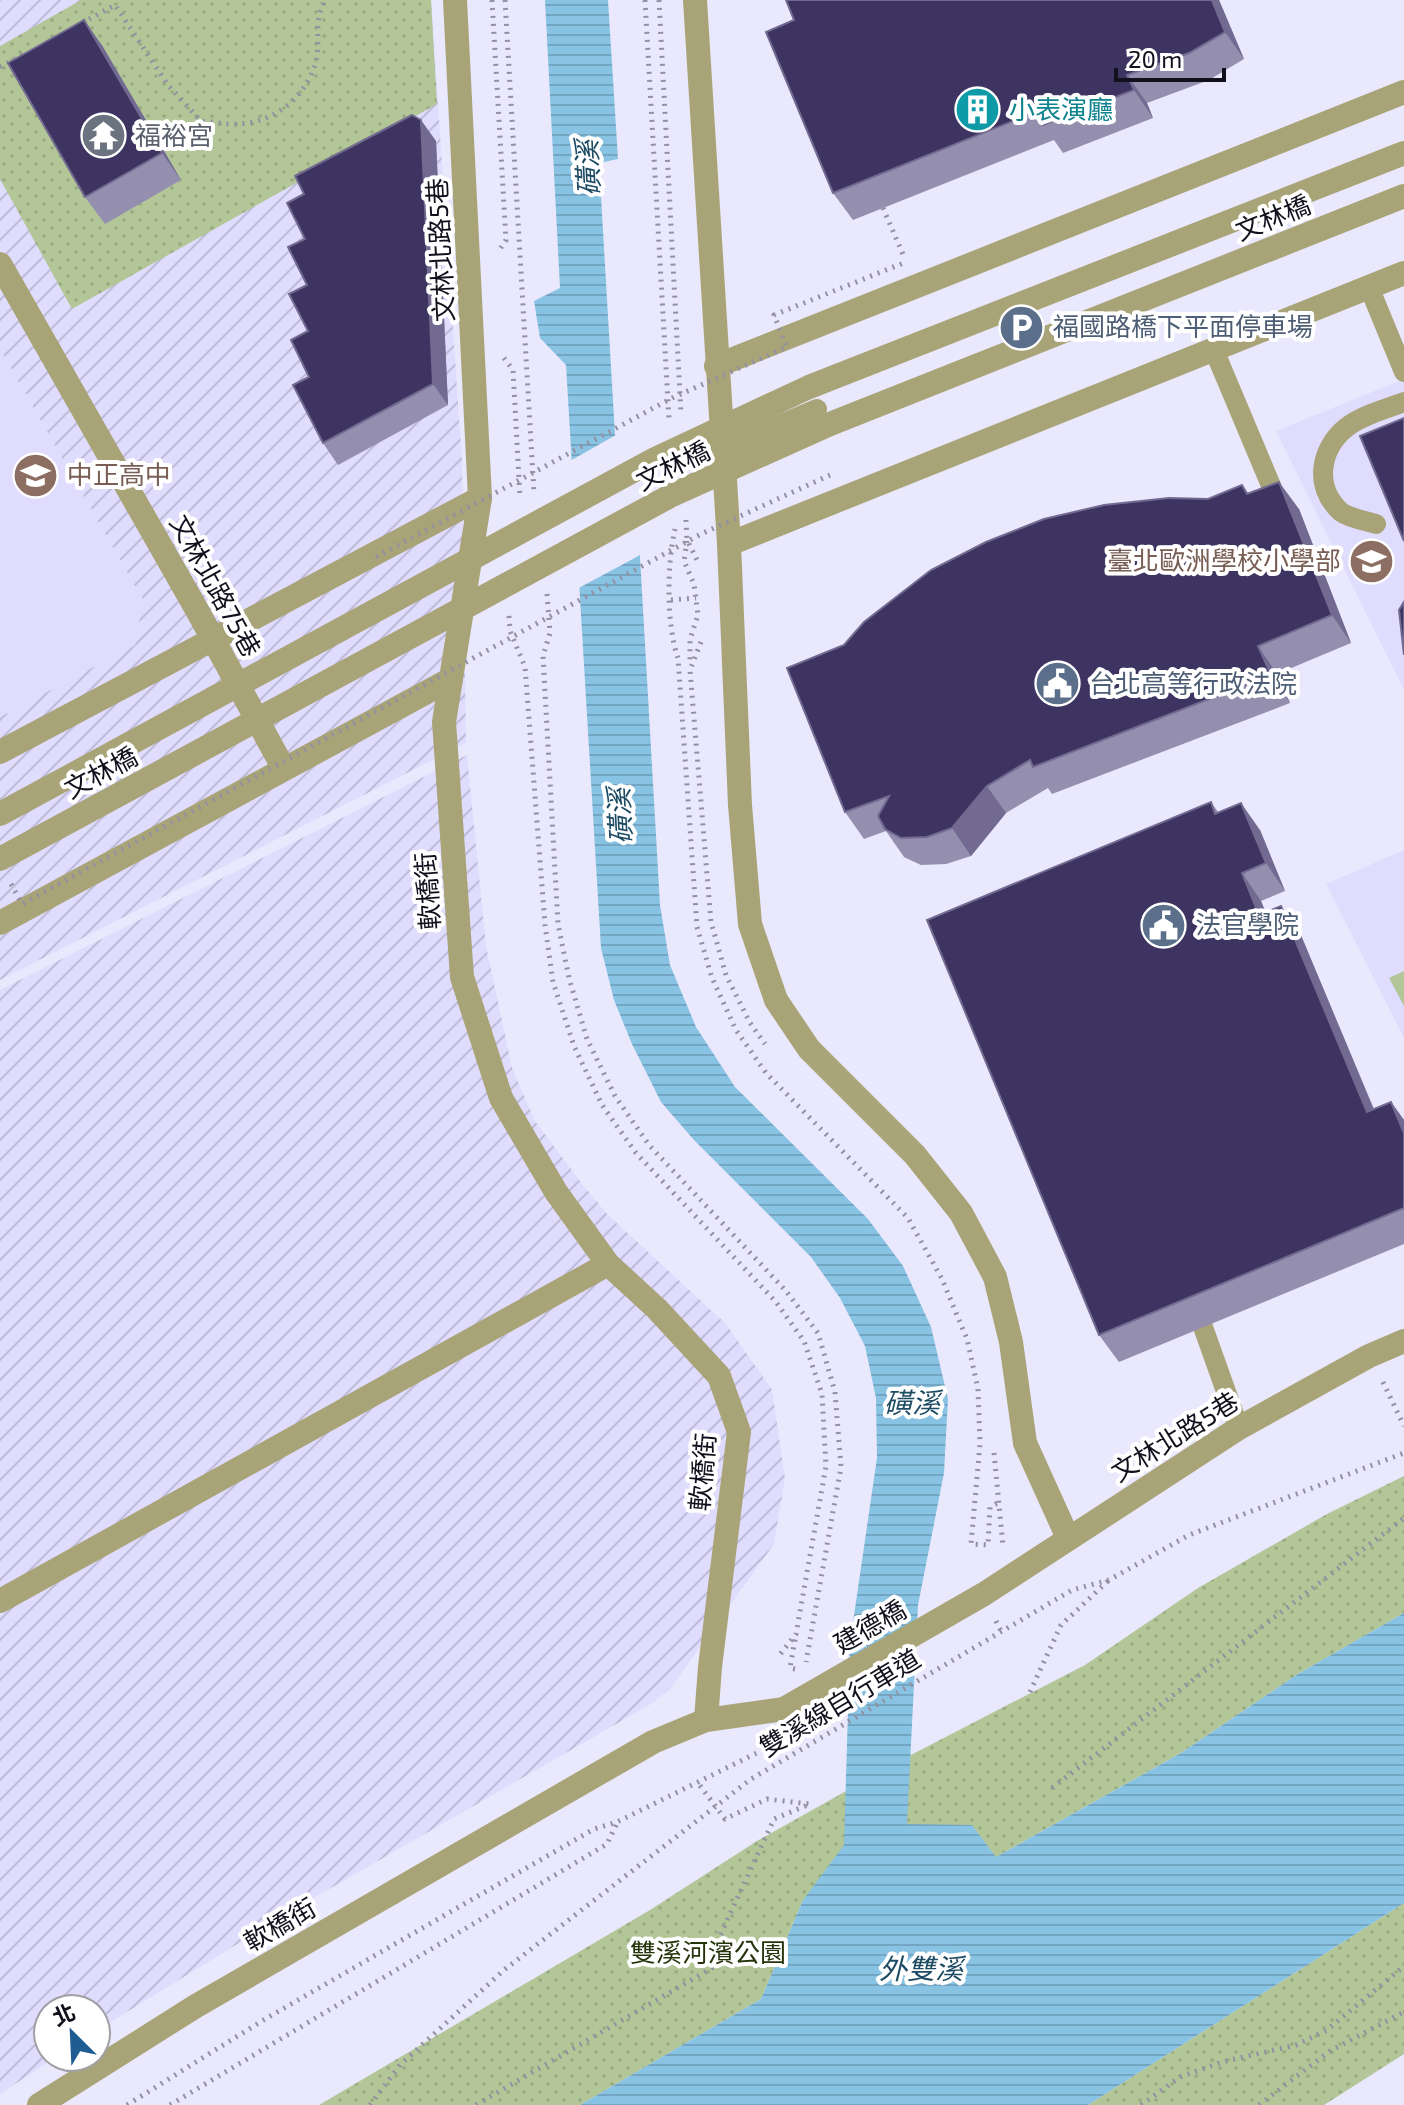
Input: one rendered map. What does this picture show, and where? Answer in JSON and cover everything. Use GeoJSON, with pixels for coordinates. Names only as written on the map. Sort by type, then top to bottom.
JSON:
{"type":"FeatureCollection","features":[{"type":"Feature","properties":{"kind":"street","name":"文林北路5巷"},"geometry":{"type":"LineString","coordinates":[[455,0],[480,498]]}},
{"type":"Feature","properties":{"kind":"street"},"geometry":{"type":"LineString","coordinates":[[695,0],[729,544],[740,805],[750,924],[776,1000],[809,1049],[915,1155],[961,1213],[995,1277],[1011,1342],[1025,1443],[1068,1538]]}},
{"type":"Feature","properties":{"kind":"street"},"geometry":{"type":"LineString","coordinates":[[716,366],[1404,92]]}},
{"type":"Feature","properties":{"kind":"street","name":"文林橋"},"geometry":{"type":"LineString","coordinates":[[0,814],[669,452],[809,387],[1404,153]]}},
{"type":"Feature","properties":{"kind":"street","name":"文林橋"},"geometry":{"type":"LineString","coordinates":[[5,870],[672,495],[830,424],[1404,196]]}},
{"type":"Feature","properties":{"kind":"street","name":"文林北路75巷"},"geometry":{"type":"LineString","coordinates":[[0,264],[284,769]]}},
{"type":"Feature","properties":{"kind":"street"},"geometry":{"type":"LineString","coordinates":[[729,544],[1404,273]]}},
{"type":"Feature","properties":{"kind":"street"},"geometry":{"type":"LineString","coordinates":[[0,752],[480,498]]}},
{"type":"Feature","properties":{"kind":"street","name":"軟橋街"},"geometry":{"type":"LineString","coordinates":[[39,2105],[196,2006],[320,1934],[653,1742],[706,1720],[739,1432],[719,1376],[657,1309],[608,1264],[556,1192],[501,1098],[462,977],[444,722],[480,498]]}},
{"type":"Feature","properties":{"kind":"street"},"geometry":{"type":"LineString","coordinates":[[0,923],[451,679]]}},
{"type":"Feature","properties":{"kind":"street"},"geometry":{"type":"LineString","coordinates":[[0,1601],[608,1264]]}},
{"type":"Feature","properties":{"kind":"street","name":"文林北路5巷"},"geometry":{"type":"LineString","coordinates":[[984,1594],[1239,1428],[1369,1356],[1404,1341]]}},
{"type":"Feature","properties":{"kind":"street","name":"建德橋"},"geometry":{"type":"LineString","coordinates":[[706,1720],[784,1709],[984,1594]]}},
{"type":"Feature","properties":{"kind":"lane"},"geometry":{"type":"LineString","coordinates":[[1369,287],[1404,372]]}},
{"type":"Feature","properties":{"kind":"lane"},"geometry":{"type":"LineString","coordinates":[[1214,350],[1272,488]]}},
{"type":"Feature","properties":{"kind":"lane"},"geometry":{"type":"LineString","coordinates":[[1376,524],[1343,513],[1326,491],[1322,467],[1331,442],[1350,424],[1404,402]]}},
{"type":"Feature","properties":{"kind":"lane"},"geometry":{"type":"LineString","coordinates":[[722,449],[817,409]]}},
{"type":"Feature","properties":{"kind":"lane"},"geometry":{"type":"LineString","coordinates":[[1203,1327],[1239,1428]]}},
{"type":"Feature","properties":{"kind":"path"},"geometry":{"type":"LineString","coordinates":[[76,25],[115,5],[168,85],[201,121],[241,124],[277,114],[304,92],[316,60],[317,15],[325,0]]}},
{"type":"Feature","properties":{"kind":"path"},"geometry":{"type":"LineString","coordinates":[[492,0],[506,240],[492,262]]}},
{"type":"Feature","properties":{"kind":"path"},"geometry":{"type":"LineString","coordinates":[[505,0],[535,501]]}},
{"type":"Feature","properties":{"kind":"path"},"geometry":{"type":"LineString","coordinates":[[659,0],[681,429]]}},
{"type":"Feature","properties":{"kind":"path"},"geometry":{"type":"LineString","coordinates":[[0,67],[25,53]]}},
{"type":"Feature","properties":{"kind":"path"},"geometry":{"type":"LineString","coordinates":[[376,557],[674,397],[787,347],[774,315],[906,262],[883,208]]}},
{"type":"Feature","properties":{"kind":"path"},"geometry":{"type":"LineString","coordinates":[[496,227],[505,226]]}},
{"type":"Feature","properties":{"kind":"path"},"geometry":{"type":"LineString","coordinates":[[499,352],[513,370],[520,509]]}},
{"type":"Feature","properties":{"kind":"path"},"geometry":{"type":"LineString","coordinates":[[5,870],[22,904],[701,534],[830,475]]}},
{"type":"Feature","properties":{"kind":"path"},"geometry":{"type":"LineString","coordinates":[[686,508],[684,561],[694,584],[698,615],[690,639],[690,668],[711,922],[726,975],[750,1023],[771,1052]]}},
{"type":"Feature","properties":{"kind":"path"},"geometry":{"type":"LineString","coordinates":[[687,540],[701,569]]}},
{"type":"Feature","properties":{"kind":"path"},"geometry":{"type":"LineString","coordinates":[[546,585],[550,633],[543,656],[558,924],[569,978],[587,1039],[615,1096],[649,1145],[786,1291],[818,1333],[835,1392],[841,1467],[804,1671]]}},
{"type":"Feature","properties":{"kind":"path"},"geometry":{"type":"LineString","coordinates":[[671,600],[696,598]]}},
{"type":"Feature","properties":{"kind":"path"},"geometry":{"type":"LineString","coordinates":[[509,608],[510,631],[525,667],[545,925],[553,982],[574,1046],[602,1105],[636,1153],[776,1302],[804,1341],[822,1394],[826,1466],[790,1668]]}},
{"type":"Feature","properties":{"kind":"path"},"geometry":{"type":"LineString","coordinates":[[690,668],[705,632]]}},
{"type":"Feature","properties":{"kind":"path"},"geometry":{"type":"LineString","coordinates":[[1393,1400],[1404,1426]]}},
{"type":"Feature","properties":{"kind":"path"},"geometry":{"type":"LineString","coordinates":[[984,1594],[1003,1557],[1001,1501],[994,1448]]}},
{"type":"Feature","properties":{"kind":"path","name":"雙溪線自行車道"},"geometry":{"type":"LineString","coordinates":[[370,2105],[400,2065],[504,1970],[751,1779],[1072,1590],[1109,1580],[1189,1535],[1404,1453]]}},
{"type":"Feature","properties":{"kind":"path"},"geometry":{"type":"LineString","coordinates":[[974,1509],[971,1544],[988,1545],[990,1507],[1001,1501]]}},
{"type":"Feature","properties":{"kind":"path"},"geometry":{"type":"LineString","coordinates":[[1052,1788],[1404,1518]]}},
{"type":"Feature","properties":{"kind":"path"},"geometry":{"type":"LineString","coordinates":[[1030,1692],[1061,1625],[1109,1580]]}},
{"type":"Feature","properties":{"kind":"path"},"geometry":{"type":"LineString","coordinates":[[778,1657],[796,1634]]}},
{"type":"Feature","properties":{"kind":"path"},"geometry":{"type":"LineString","coordinates":[[127,2105],[265,2019],[594,1829],[617,1822],[787,1738]]}},
{"type":"Feature","properties":{"kind":"path"},"geometry":{"type":"LineString","coordinates":[[476,2105],[717,1965],[712,1953],[774,1819],[810,1804],[767,1799],[725,1819],[698,1783]]}},
{"type":"Feature","properties":{"kind":"path"},"geometry":{"type":"LineString","coordinates":[[170,2105],[607,1844],[617,1822]]}},
{"type":"Feature","properties":{"kind":"path"},"geometry":{"type":"LineString","coordinates":[[1141,2105],[1180,2077],[1222,2062],[1296,2045],[1327,2030],[1404,1966]]}},
{"type":"Feature","properties":{"kind":"path"},"geometry":{"type":"LineString","coordinates":[[1259,2105],[1330,2051],[1404,2012]]}},
{"type":"Feature","properties":{"kind":"shaded area"},"geometry":{"type":"Polygon","coordinates":[[[0,0],[431,0],[462,462],[466,743],[0,980],[0,717],[135,645],[143,600],[0,349],[0,0]]]}},
{"type":"Feature","properties":{"kind":"shaded area","name":"中正高中"},"geometry":{"type":"Polygon","coordinates":[[[0,349],[143,600],[135,645],[0,717],[0,349]]]}},
{"type":"Feature","properties":{"kind":"shaded area","name":"臺北歐洲學校小學部"},"geometry":{"type":"Polygon","coordinates":[[[1404,379],[1404,690],[1276,431],[1404,379]]]}},
{"type":"Feature","properties":{"kind":"shaded area"},"geometry":{"type":"Polygon","coordinates":[[[467,755],[486,946],[512,1068],[535,1121],[607,1214],[726,1324],[772,1390],[785,1479],[774,1544],[670,1689],[651,1704],[296,1908],[112,2021],[112,1993],[32,1993],[32,2073],[0,2094],[0,990],[467,755]]]}},
{"type":"Feature","properties":{"kind":"shaded area"},"geometry":{"type":"Polygon","coordinates":[[[1404,850],[1404,1038],[1326,884],[1404,850]]]}},
{"type":"Feature","properties":{"kind":"green space"},"geometry":{"type":"Polygon","coordinates":[[[81,0],[431,0],[437,104],[72,309],[0,179],[0,46],[81,0]]]}},
{"type":"Feature","properties":{"kind":"green space"},"geometry":{"type":"Polygon","coordinates":[[[1404,971],[1404,1006],[1389,978],[1404,971]]]}},
{"type":"Feature","properties":{"kind":"green space","name":"雙溪河濱公園"},"geometry":{"type":"Polygon","coordinates":[[[1404,1476],[1404,1613],[1298,1674],[1181,1753],[996,1857],[803,1900],[761,1999],[580,2105],[319,2105],[650,1910],[757,1841],[905,1758],[1085,1665],[1198,1588],[1327,1514],[1404,1476]]]}},
{"type":"Feature","properties":{"kind":"green space"},"geometry":{"type":"Polygon","coordinates":[[[1404,1903],[1404,2054],[1324,2105],[1088,2105],[1404,1903]]]}},
{"type":"Feature","properties":{"kind":"water","name":"外雙溪"},"geometry":{"type":"Polygon","coordinates":[[[545,0],[608,0],[618,159],[599,163],[615,435],[633,435],[660,905],[670,965],[696,1027],[735,1087],[868,1219],[903,1266],[931,1327],[948,1399],[944,1473],[918,1605],[907,1824],[972,1825],[996,1857],[1181,1753],[1298,1674],[1404,1613],[1404,1903],[1088,2105],[580,2105],[761,1999],[803,1900],[844,1845],[850,1643],[877,1458],[876,1398],[865,1346],[840,1298],[811,1257],[694,1140],[661,1102],[614,1000],[601,948],[566,365],[540,338],[534,301],[560,288],[545,0]]]}},
{"type":"Feature","properties":{"kind":"pier"},"geometry":{"type":"Polygon","coordinates":[[[623,431],[637,434],[644,553],[575,590],[568,462],[623,431]]]}},
{"type":"Feature","properties":{"kind":"building","name":"小表演廳"},"geometry":{"type":"Polygon","coordinates":[[[786,0],[1212,0],[1225,32],[1189,53],[1127,75],[1134,90],[1043,125],[1038,111],[833,193],[766,32],[794,20],[786,0]]]}},
{"type":"Feature","properties":{"kind":"building","name":"福裕宮"},"geometry":{"type":"Polygon","coordinates":[[[84,20],[162,153],[85,197],[8,63],[84,20]]]}},
{"type":"Feature","properties":{"kind":"building"},"geometry":{"type":"Polygon","coordinates":[[[412,115],[421,120],[433,384],[323,443],[293,385],[309,377],[291,340],[308,331],[289,294],[307,285],[288,247],[305,239],[287,203],[304,194],[295,176],[412,115]]]}},
{"type":"Feature","properties":{"kind":"building"},"geometry":{"type":"Polygon","coordinates":[[[1404,418],[1404,541],[1360,436],[1404,418]]]}},
{"type":"Feature","properties":{"kind":"building","name":"台北高等行政法院"},"geometry":{"type":"Polygon","coordinates":[[[1279,482],[1332,615],[1258,646],[1271,675],[1033,767],[1030,760],[987,786],[952,828],[927,837],[901,838],[885,829],[878,816],[889,796],[845,812],[787,668],[844,645],[864,622],[931,570],[986,542],[1044,519],[1104,505],[1169,498],[1208,499],[1242,485],[1247,494],[1279,482]]]}},
{"type":"Feature","properties":{"kind":"building"},"geometry":{"type":"Polygon","coordinates":[[[1404,602],[1404,655],[1399,610],[1404,602]]]}},
{"type":"Feature","properties":{"kind":"building","name":"法官學院"},"geometry":{"type":"Polygon","coordinates":[[[1211,802],[1215,814],[1241,803],[1266,863],[1242,873],[1259,915],[1281,906],[1367,1112],[1391,1102],[1404,1133],[1404,1208],[1099,1335],[927,920],[1211,802]]]}},
{"type":"Feature","properties":{"kind":"place","name":"小表演廳"},"geometry":{"type":"Point","coordinates":[978,110]}},
{"type":"Feature","properties":{"kind":"place","name":"福裕宮"},"geometry":{"type":"Point","coordinates":[104,136]}},
{"type":"Feature","properties":{"kind":"place","name":"福國路橋下平面停車場"},"geometry":{"type":"Point","coordinates":[1022,327]}},
{"type":"Feature","properties":{"kind":"place","name":"中正高中"},"geometry":{"type":"Point","coordinates":[36,475]}},
{"type":"Feature","properties":{"kind":"place","name":"臺北歐洲學校小學部"},"geometry":{"type":"Point","coordinates":[1372,561]}},
{"type":"Feature","properties":{"kind":"place","name":"台北高等行政法院"},"geometry":{"type":"Point","coordinates":[1058,684]}},
{"type":"Feature","properties":{"kind":"place","name":"法官學院"},"geometry":{"type":"Point","coordinates":[1164,925]}},
{"type":"Feature","properties":{"kind":"water label","name":"磺溪"},"geometry":{"type":"Point","coordinates":[588,168]}},
{"type":"Feature","properties":{"kind":"water label","name":"磺溪"},"geometry":{"type":"Point","coordinates":[620,816]}},
{"type":"Feature","properties":{"kind":"water label","name":"磺溪"},"geometry":{"type":"Point","coordinates":[912,1403]}}]}
